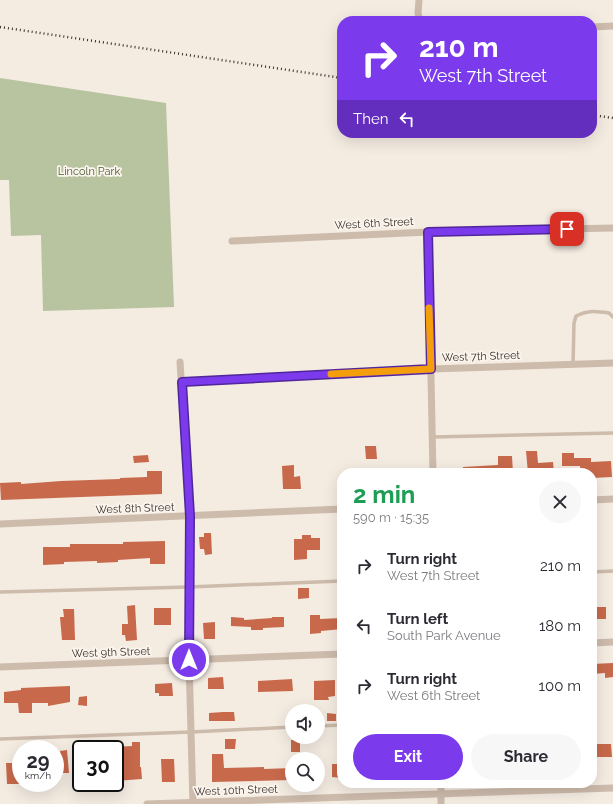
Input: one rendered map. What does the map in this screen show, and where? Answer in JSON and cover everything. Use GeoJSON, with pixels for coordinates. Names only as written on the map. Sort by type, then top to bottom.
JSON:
{"type":"FeatureCollection","features":[{"type":"Feature","properties":{"kind":"street"},"geometry":{"type":"LineString","coordinates":[[419,0],[419,16]]}},
{"type":"Feature","properties":{"kind":"street"},"geometry":{"type":"LineString","coordinates":[[597,27],[613,26]]}},
{"type":"Feature","properties":{"kind":"street","name":"West 6th Street"},"geometry":{"type":"LineString","coordinates":[[232,241],[428,232],[613,228]]}},
{"type":"Feature","properties":{"kind":"street"},"geometry":{"type":"LineString","coordinates":[[428,232],[433,468]]}},
{"type":"Feature","properties":{"kind":"street"},"geometry":{"type":"LineString","coordinates":[[180,362],[190,516],[189,660],[193,803]]}},
{"type":"Feature","properties":{"kind":"street","name":"West 7th Street"},"geometry":{"type":"LineString","coordinates":[[182,382],[431,369],[613,363]]}},
{"type":"Feature","properties":{"kind":"street"},"geometry":{"type":"LineString","coordinates":[[597,500],[613,499]]}},
{"type":"Feature","properties":{"kind":"street","name":"West 8th Street"},"geometry":{"type":"LineString","coordinates":[[0,524],[337,509]]}},
{"type":"Feature","properties":{"kind":"street"},"geometry":{"type":"LineString","coordinates":[[597,644],[613,642]]}},
{"type":"Feature","properties":{"kind":"street","name":"West 9th Street"},"geometry":{"type":"LineString","coordinates":[[0,667],[337,654]]}},
{"type":"Feature","properties":{"kind":"street"},"geometry":{"type":"LineString","coordinates":[[441,788],[442,804]]}},
{"type":"Feature","properties":{"kind":"street","name":"West 10th Street"},"geometry":{"type":"LineString","coordinates":[[147,804],[613,788]]}},
{"type":"Feature","properties":{"kind":"lane"},"geometry":{"type":"LineString","coordinates":[[573,364],[574,323],[576,316],[586,311],[598,311],[610,313],[613,317]]}},
{"type":"Feature","properties":{"kind":"lane"},"geometry":{"type":"LineString","coordinates":[[432,437],[613,433]]}},
{"type":"Feature","properties":{"kind":"lane"},"geometry":{"type":"LineString","coordinates":[[597,572],[613,571]]}},
{"type":"Feature","properties":{"kind":"lane"},"geometry":{"type":"LineString","coordinates":[[0,592],[337,581]]}},
{"type":"Feature","properties":{"kind":"lane"},"geometry":{"type":"LineString","coordinates":[[325,726],[337,725]]}},
{"type":"Feature","properties":{"kind":"lane"},"geometry":{"type":"LineString","coordinates":[[0,739],[285,727]]}},
{"type":"Feature","properties":{"kind":"green space","name":"Lincoln Park"},"geometry":{"type":"Polygon","coordinates":[[[0,78],[166,103],[174,307],[43,311],[41,235],[11,236],[9,180],[0,180],[0,78]]]}},
{"type":"Feature","properties":{"kind":"building"},"geometry":{"type":"Polygon","coordinates":[[[365,446],[376,446],[377,459],[366,459],[365,446]]]}},
{"type":"Feature","properties":{"kind":"building"},"geometry":{"type":"Polygon","coordinates":[[[526,451],[537,451],[538,463],[553,462],[554,468],[528,468],[526,451]]]}},
{"type":"Feature","properties":{"kind":"building"},"geometry":{"type":"Polygon","coordinates":[[[562,453],[574,453],[574,458],[591,458],[591,462],[611,461],[612,477],[597,478],[597,468],[562,466],[562,453]]]}},
{"type":"Feature","properties":{"kind":"building"},"geometry":{"type":"Polygon","coordinates":[[[148,455],[149,462],[134,463],[133,456],[148,455]]]}},
{"type":"Feature","properties":{"kind":"building"},"geometry":{"type":"Polygon","coordinates":[[[498,456],[512,456],[513,468],[463,468],[463,467],[498,465],[498,456]]]}},
{"type":"Feature","properties":{"kind":"building"},"geometry":{"type":"Polygon","coordinates":[[[294,465],[294,477],[300,476],[301,489],[283,489],[282,466],[294,465]]]}},
{"type":"Feature","properties":{"kind":"building"},"geometry":{"type":"Polygon","coordinates":[[[147,471],[162,471],[162,494],[1,500],[0,483],[21,482],[21,484],[147,477],[147,471]]]}},
{"type":"Feature","properties":{"kind":"building"},"geometry":{"type":"Polygon","coordinates":[[[204,533],[211,533],[212,554],[205,555],[204,549],[200,549],[199,537],[204,537],[204,533]]]}},
{"type":"Feature","properties":{"kind":"building"},"geometry":{"type":"Polygon","coordinates":[[[302,535],[311,535],[311,538],[320,538],[320,550],[307,550],[307,559],[294,560],[294,539],[302,539],[302,535]]]}},
{"type":"Feature","properties":{"kind":"building"},"geometry":{"type":"Polygon","coordinates":[[[165,541],[165,564],[150,564],[150,558],[118,560],[118,562],[64,562],[64,564],[43,565],[43,547],[70,547],[70,544],[123,544],[123,542],[165,541]]]}},
{"type":"Feature","properties":{"kind":"building"},"geometry":{"type":"Polygon","coordinates":[[[298,588],[309,588],[309,598],[298,599],[298,588]]]}},
{"type":"Feature","properties":{"kind":"building"},"geometry":{"type":"Polygon","coordinates":[[[135,605],[137,640],[126,641],[125,635],[122,635],[122,624],[128,624],[127,606],[135,605]]]}},
{"type":"Feature","properties":{"kind":"building"},"geometry":{"type":"Polygon","coordinates":[[[597,607],[606,607],[606,619],[597,619],[597,607]]]}},
{"type":"Feature","properties":{"kind":"building"},"geometry":{"type":"Polygon","coordinates":[[[154,608],[171,608],[171,625],[154,625],[154,608]]]}},
{"type":"Feature","properties":{"kind":"building"},"geometry":{"type":"Polygon","coordinates":[[[63,609],[74,609],[75,640],[62,640],[60,617],[64,617],[63,609]]]}},
{"type":"Feature","properties":{"kind":"building"},"geometry":{"type":"Polygon","coordinates":[[[310,615],[320,615],[320,619],[337,618],[337,629],[310,634],[310,615]]]}},
{"type":"Feature","properties":{"kind":"building"},"geometry":{"type":"Polygon","coordinates":[[[231,617],[244,618],[244,620],[284,617],[284,627],[251,630],[251,627],[231,626],[231,617]]]}},
{"type":"Feature","properties":{"kind":"building"},"geometry":{"type":"Polygon","coordinates":[[[215,622],[215,639],[204,639],[203,623],[215,622]]]}},
{"type":"Feature","properties":{"kind":"building"},"geometry":{"type":"Polygon","coordinates":[[[613,663],[613,677],[605,678],[605,673],[597,674],[597,664],[613,663]]]}},
{"type":"Feature","properties":{"kind":"building"},"geometry":{"type":"Polygon","coordinates":[[[223,677],[224,689],[208,689],[208,678],[223,677]]]}},
{"type":"Feature","properties":{"kind":"building"},"geometry":{"type":"Polygon","coordinates":[[[292,679],[293,691],[258,692],[258,681],[292,679]]]}},
{"type":"Feature","properties":{"kind":"building"},"geometry":{"type":"Polygon","coordinates":[[[335,680],[335,696],[328,697],[329,700],[314,700],[314,681],[335,680]]]}},
{"type":"Feature","properties":{"kind":"building"},"geometry":{"type":"Polygon","coordinates":[[[172,683],[173,696],[159,696],[159,693],[155,693],[155,684],[172,683]]]}},
{"type":"Feature","properties":{"kind":"building"},"geometry":{"type":"Polygon","coordinates":[[[70,686],[70,702],[48,706],[48,703],[32,703],[32,713],[19,713],[18,703],[4,703],[4,692],[21,690],[21,688],[70,686]]]}},
{"type":"Feature","properties":{"kind":"building"},"geometry":{"type":"Polygon","coordinates":[[[87,696],[87,706],[78,705],[79,697],[87,696]]]}},
{"type":"Feature","properties":{"kind":"building"},"geometry":{"type":"Polygon","coordinates":[[[234,712],[235,721],[209,721],[209,713],[234,712]]]}},
{"type":"Feature","properties":{"kind":"building"},"geometry":{"type":"Polygon","coordinates":[[[327,713],[336,714],[336,721],[327,721],[327,713]]]}},
{"type":"Feature","properties":{"kind":"building"},"geometry":{"type":"Polygon","coordinates":[[[225,739],[236,739],[235,749],[225,749],[225,739]]]}},
{"type":"Feature","properties":{"kind":"building"},"geometry":{"type":"Polygon","coordinates":[[[132,742],[140,742],[140,767],[142,779],[124,780],[124,746],[132,746],[132,742]]]}},
{"type":"Feature","properties":{"kind":"building"},"geometry":{"type":"Polygon","coordinates":[[[291,744],[300,744],[300,752],[291,752],[291,744]]]}},
{"type":"Feature","properties":{"kind":"building"},"geometry":{"type":"Polygon","coordinates":[[[597,744],[611,744],[612,757],[597,757],[597,744]]]}},
{"type":"Feature","properties":{"kind":"building"},"geometry":{"type":"Polygon","coordinates":[[[64,750],[67,750],[69,773],[64,773],[64,750]]]}},
{"type":"Feature","properties":{"kind":"building"},"geometry":{"type":"Polygon","coordinates":[[[212,754],[223,754],[224,768],[285,768],[285,780],[212,782],[212,754]]]}},
{"type":"Feature","properties":{"kind":"building"},"geometry":{"type":"Polygon","coordinates":[[[161,759],[174,759],[175,782],[162,782],[161,759]]]}},
{"type":"Feature","properties":{"kind":"building"},"geometry":{"type":"Polygon","coordinates":[[[6,763],[12,763],[12,784],[7,784],[6,763]]]}},
{"type":"Feature","properties":{"kind":"building"},"geometry":{"type":"Polygon","coordinates":[[[332,764],[337,764],[337,778],[332,777],[332,764]]]}},
{"type":"Feature","properties":{"kind":"railway"},"geometry":{"type":"LineString","coordinates":[[0,27],[337,77]]}},
{"type":"Feature","properties":{"kind":"railway"},"geometry":{"type":"LineString","coordinates":[[597,116],[613,118]]}},
{"type":"Feature","properties":{"kind":"slow traffic"},"geometry":{"type":"LineString","coordinates":[[331,374],[431,369],[429,308]]}},
{"type":"Feature","properties":{"kind":"route"},"geometry":{"type":"LineString","coordinates":[[189,660],[190,516],[182,382],[431,369],[428,232],[567,229]]}}]}
